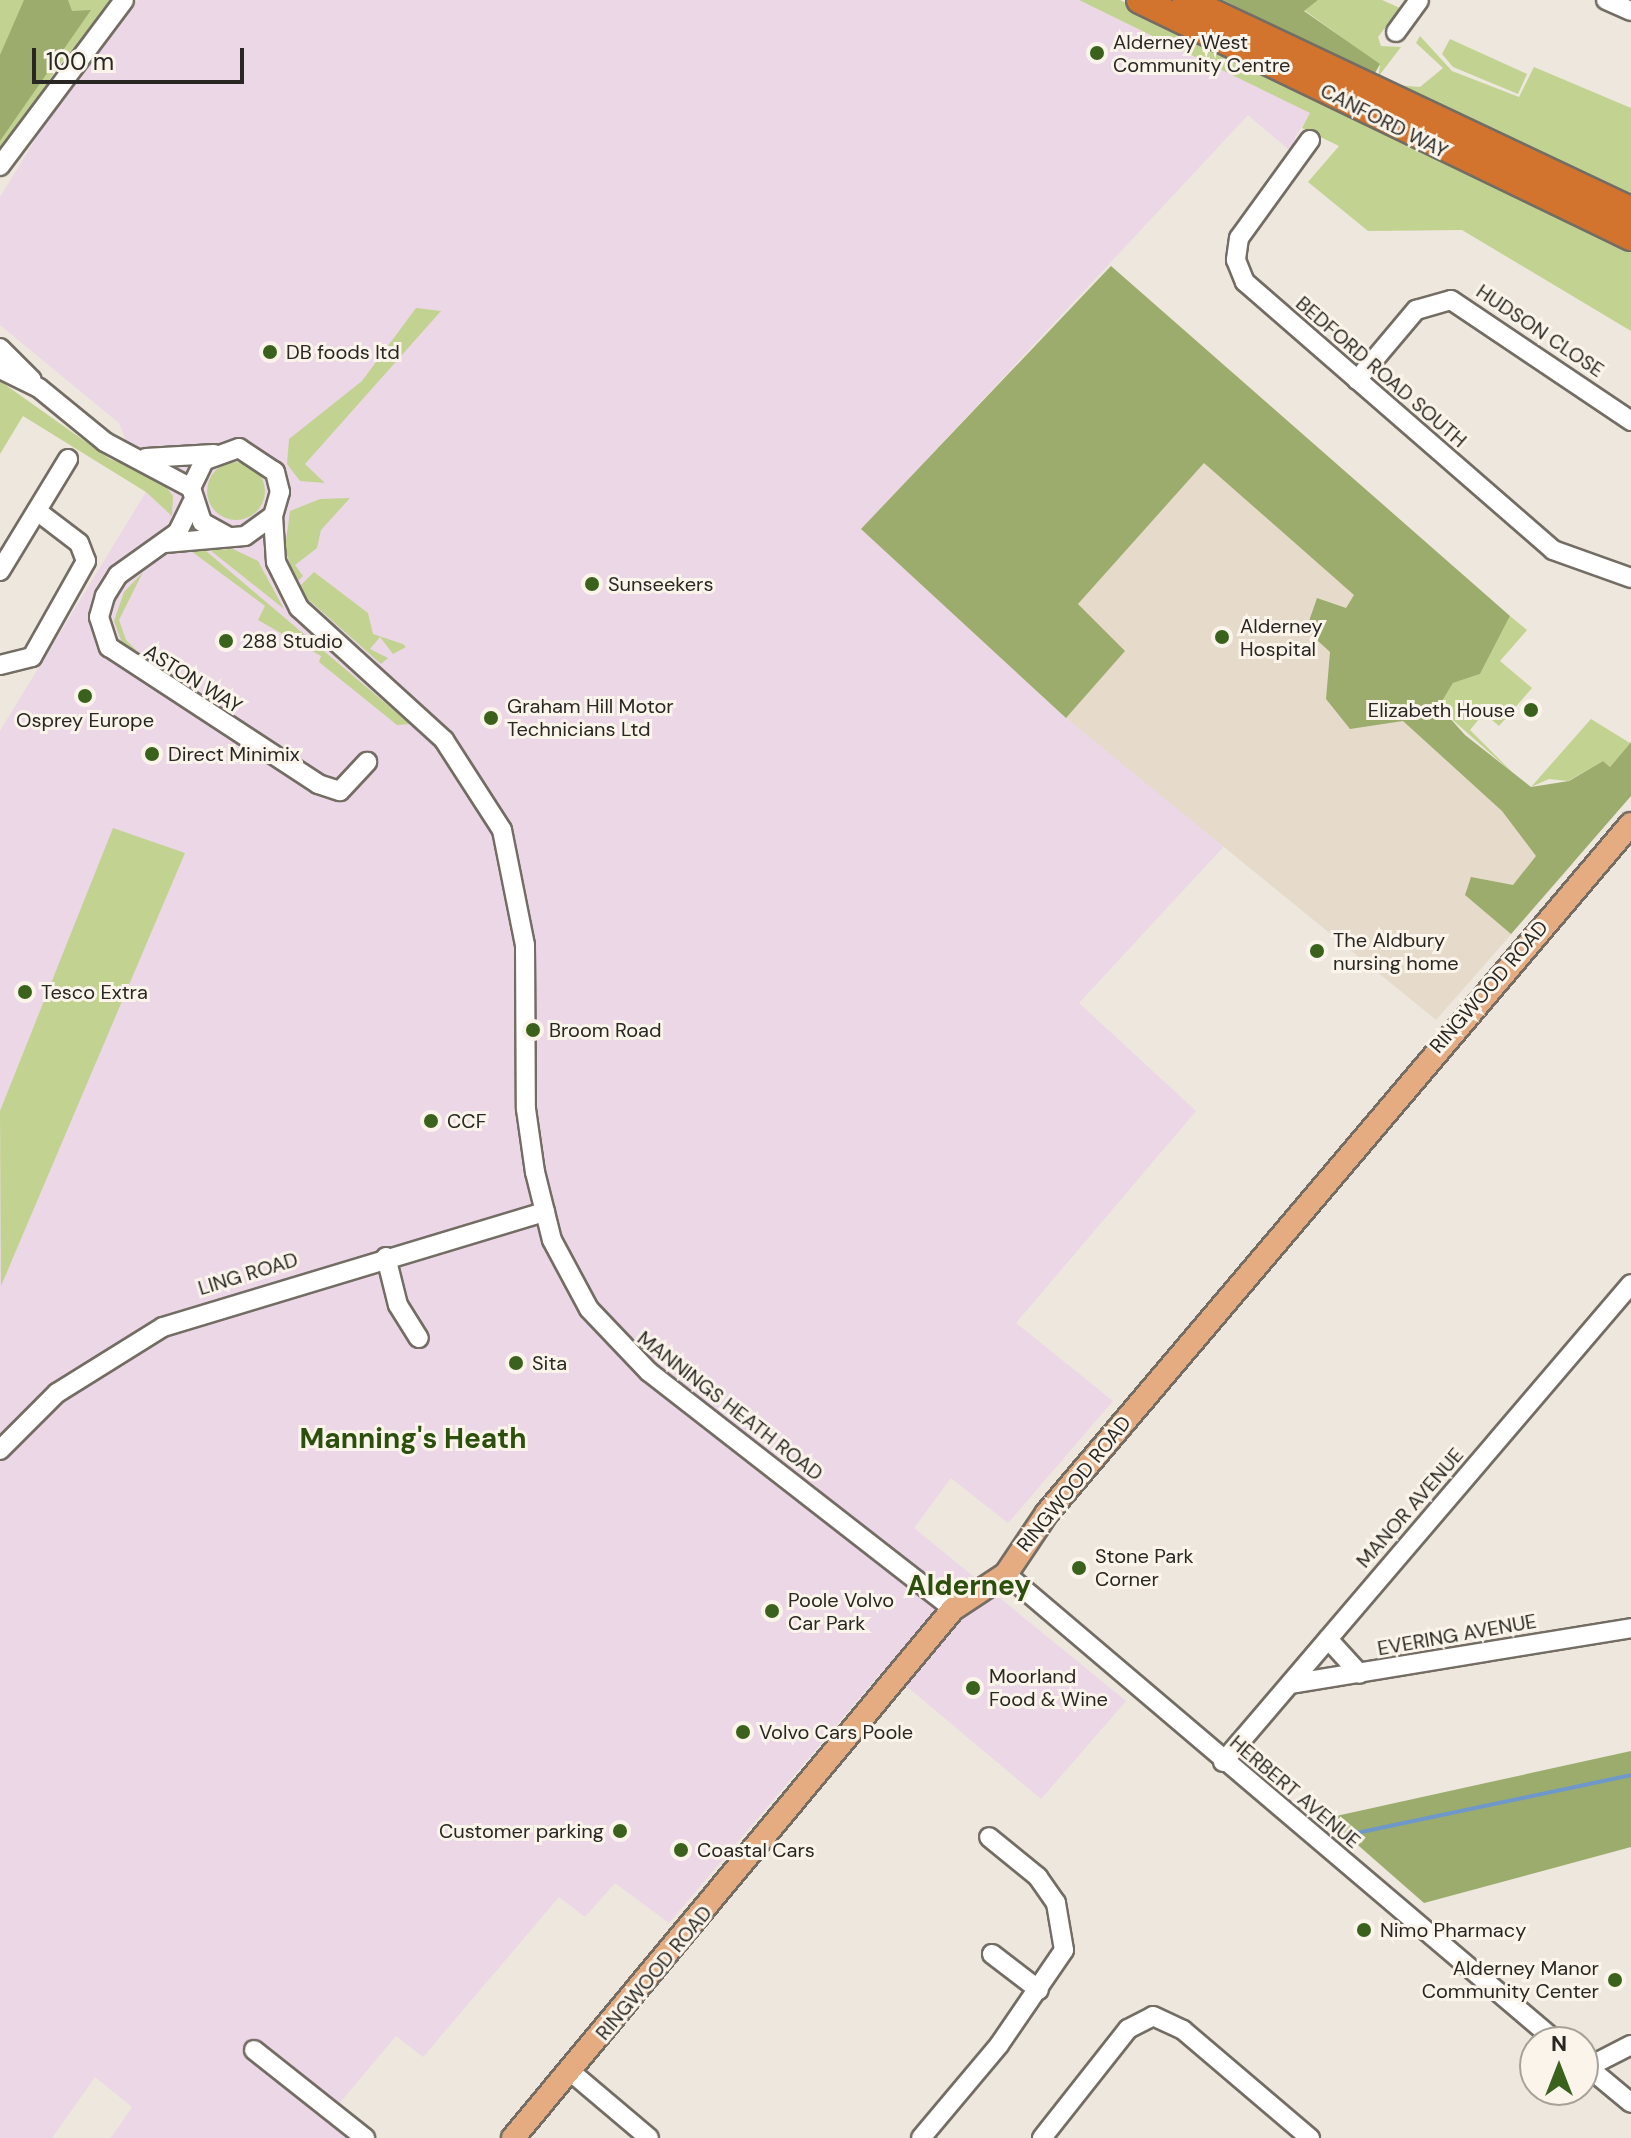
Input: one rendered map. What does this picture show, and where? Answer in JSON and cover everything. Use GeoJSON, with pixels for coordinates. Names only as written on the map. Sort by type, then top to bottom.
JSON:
{"type":"FeatureCollection","features":[{"type":"Feature","properties":{"kind":"highway","name":"CANFORD WAY"},"geometry":{"type":"LineString","coordinates":[[1140,0],[1631,237]]}},
{"type":"Feature","properties":{"kind":"highway","name":"CANFORD WAY"},"geometry":{"type":"LineString","coordinates":[[1186,0],[1631,210]]}},
{"type":"Feature","properties":{"kind":"main road","name":"RINGWOOD ROAD"},"geometry":{"type":"LineString","coordinates":[[513,2138],[953,1609],[1006,1574],[1047,1513],[1631,824]]}},
{"type":"Feature","properties":{"kind":"street"},"geometry":{"type":"LineString","coordinates":[[0,166],[124,0]]}},
{"type":"Feature","properties":{"kind":"street"},"geometry":{"type":"LineString","coordinates":[[1396,32],[1419,0]]}},
{"type":"Feature","properties":{"kind":"street"},"geometry":{"type":"LineString","coordinates":[[1606,0],[1631,11]]}},
{"type":"Feature","properties":{"kind":"street","name":"BEDFORD ROAD SOUTH"},"geometry":{"type":"LineString","coordinates":[[1310,140],[1247,225],[1236,260],[1245,282],[1553,550],[1631,578]]}},
{"type":"Feature","properties":{"kind":"street","name":"HUDSON CLOSE"},"geometry":{"type":"LineString","coordinates":[[1357,380],[1416,310],[1451,300],[1631,421]]}},
{"type":"Feature","properties":{"kind":"street"},"geometry":{"type":"LineString","coordinates":[[0,348],[39,388],[105,442],[143,458],[191,496],[202,522],[276,562]]}},
{"type":"Feature","properties":{"kind":"street"},"geometry":{"type":"LineString","coordinates":[[0,369],[39,388]]}},
{"type":"Feature","properties":{"kind":"street"},"geometry":{"type":"LineString","coordinates":[[143,458],[214,454],[239,448],[270,464],[280,492],[273,516],[234,537]]}},
{"type":"Feature","properties":{"kind":"street"},"geometry":{"type":"LineString","coordinates":[[191,496],[214,454]]}},
{"type":"Feature","properties":{"kind":"street"},"geometry":{"type":"LineString","coordinates":[[0,571],[68,459]]}},
{"type":"Feature","properties":{"kind":"street","name":"ASTON WAY"},"geometry":{"type":"LineString","coordinates":[[191,496],[164,544],[118,575],[105,596],[99,617],[109,647],[318,784],[340,791],[367,762]]}},
{"type":"Feature","properties":{"kind":"street"},"geometry":{"type":"LineString","coordinates":[[0,665],[32,657],[86,561],[79,543],[37,511]]}},
{"type":"Feature","properties":{"kind":"street","name":"MANNINGS HEATH ROAD"},"geometry":{"type":"LineString","coordinates":[[273,516],[276,562],[299,608],[444,740],[502,830],[521,902],[526,1109],[545,1212],[571,1277],[623,1350],[953,1609]]}},
{"type":"Feature","properties":{"kind":"street","name":"ASTON WAY"},"geometry":{"type":"LineString","coordinates":[[164,544],[234,537]]}},
{"type":"Feature","properties":{"kind":"street","name":"LING ROAD"},"geometry":{"type":"LineString","coordinates":[[0,1450],[57,1393],[150,1333],[233,1300],[545,1212]]}},
{"type":"Feature","properties":{"kind":"street"},"geometry":{"type":"LineString","coordinates":[[386,1257],[398,1305],[419,1338]]}},
{"type":"Feature","properties":{"kind":"street","name":"MANOR AVENUE"},"geometry":{"type":"LineString","coordinates":[[1223,1762],[1631,1284]]}},
{"type":"Feature","properties":{"kind":"street","name":"HERBERT AVENUE"},"geometry":{"type":"LineString","coordinates":[[1006,1574],[1223,1762],[1538,2026]]}},
{"type":"Feature","properties":{"kind":"street","name":"EVERING AVENUE"},"geometry":{"type":"LineString","coordinates":[[1290,1684],[1631,1628]]}},
{"type":"Feature","properties":{"kind":"street"},"geometry":{"type":"LineString","coordinates":[[1328,1639],[1360,1674]]}},
{"type":"Feature","properties":{"kind":"street"},"geometry":{"type":"LineString","coordinates":[[921,2138],[1039,1990],[1064,1950],[1056,1903],[1038,1877],[989,1837]]}},
{"type":"Feature","properties":{"kind":"street"},"geometry":{"type":"LineString","coordinates":[[992,1954],[1039,1990]]}},
{"type":"Feature","properties":{"kind":"street"},"geometry":{"type":"LineString","coordinates":[[1049,2135],[1128,2029],[1160,2016],[1310,2138]]}},
{"type":"Feature","properties":{"kind":"street"},"geometry":{"type":"LineString","coordinates":[[1599,2059],[1631,2045]]}},
{"type":"Feature","properties":{"kind":"street"},"geometry":{"type":"LineString","coordinates":[[254,2050],[365,2138]]}},
{"type":"Feature","properties":{"kind":"street"},"geometry":{"type":"LineString","coordinates":[[571,2072],[649,2138]]}},
{"type":"Feature","properties":{"kind":"street"},"geometry":{"type":"LineString","coordinates":[[1599,2076],[1631,2103]]}},
{"type":"Feature","properties":{"kind":"shaded area"},"geometry":{"type":"Polygon","coordinates":[[[138,0],[1079,0],[1311,113],[1295,137],[1295,155],[1248,115],[862,529],[1066,718],[1226,844],[1079,1003],[1196,1111],[1016,1323],[1113,1401],[1008,1523],[951,1478],[914,1528],[1126,1701],[1041,1799],[885,1668],[669,1923],[615,1883],[585,1917],[559,1897],[423,2057],[396,2036],[327,2118],[351,2138],[111,2138],[132,2107],[95,2077],[52,2138],[0,2138],[0,731],[146,492],[119,423],[0,325],[0,197],[65,91],[138,0]]]}},
{"type":"Feature","properties":{"kind":"shaded area","name":"Alderney Hospital"},"geometry":{"type":"Polygon","coordinates":[[[1111,266],[1495,603],[1407,705],[1573,864],[1436,1020],[1066,718],[861,529],[1111,266]]]}},
{"type":"Feature","properties":{"kind":"green space"},"geometry":{"type":"Polygon","coordinates":[[[0,0],[114,0],[57,68],[0,155],[0,0]]]}},
{"type":"Feature","properties":{"kind":"green space"},"geometry":{"type":"Polygon","coordinates":[[[24,0],[68,0],[72,11],[91,10],[0,141],[0,55],[24,0]]]}},
{"type":"Feature","properties":{"kind":"green space"},"geometry":{"type":"Polygon","coordinates":[[[1079,0],[1120,0],[1478,176],[1631,240],[1631,331],[1462,230],[1368,231],[1308,182],[1339,146],[1302,128],[1310,113],[1079,0]]]}},
{"type":"Feature","properties":{"kind":"green space"},"geometry":{"type":"Polygon","coordinates":[[[1223,0],[1318,0],[1304,11],[1380,64],[1374,75],[1223,0]]]}},
{"type":"Feature","properties":{"kind":"green space"},"geometry":{"type":"Polygon","coordinates":[[[1318,0],[1382,0],[1400,8],[1378,37],[1381,46],[1401,47],[1378,77],[1380,65],[1304,10],[1318,0]]]}},
{"type":"Feature","properties":{"kind":"green space"},"geometry":{"type":"Polygon","coordinates":[[[1420,36],[1452,71],[1519,97],[1534,67],[1631,108],[1631,196],[1394,85],[1420,87],[1443,68],[1416,43],[1420,36]]]}},
{"type":"Feature","properties":{"kind":"green space"},"geometry":{"type":"Polygon","coordinates":[[[1450,39],[1527,74],[1518,94],[1453,67],[1442,54],[1450,39]]]}},
{"type":"Feature","properties":{"kind":"green space"},"geometry":{"type":"Polygon","coordinates":[[[1111,266],[1510,616],[1480,674],[1453,683],[1439,706],[1465,735],[1531,787],[1569,781],[1603,761],[1610,767],[1631,742],[1631,796],[1511,934],[1465,895],[1471,877],[1513,885],[1536,856],[1502,811],[1403,721],[1350,729],[1326,699],[1330,652],[1306,630],[1317,598],[1346,608],[1354,595],[1204,463],[1078,604],[1125,651],[1066,718],[861,529],[1111,266]]]}},
{"type":"Feature","properties":{"kind":"green space"},"geometry":{"type":"Polygon","coordinates":[[[416,308],[441,311],[305,464],[325,483],[300,481],[287,464],[289,439],[362,381],[416,308]]]}},
{"type":"Feature","properties":{"kind":"green space"},"geometry":{"type":"Polygon","coordinates":[[[0,381],[110,459],[159,477],[173,496],[172,516],[146,492],[23,416],[0,454],[0,381]]]}},
{"type":"Feature","properties":{"kind":"green space"},"geometry":{"type":"Polygon","coordinates":[[[236,462],[256,471],[265,491],[256,511],[236,520],[216,511],[207,491],[216,471],[236,462]]]}},
{"type":"Feature","properties":{"kind":"green space"},"geometry":{"type":"Polygon","coordinates":[[[350,498],[321,530],[317,548],[295,565],[303,576],[296,583],[285,549],[290,511],[320,499],[350,498]]]}},
{"type":"Feature","properties":{"kind":"green space"},"geometry":{"type":"Polygon","coordinates":[[[233,549],[258,561],[284,609],[210,550],[233,549]]]}},
{"type":"Feature","properties":{"kind":"green space"},"geometry":{"type":"Polygon","coordinates":[[[191,551],[206,551],[410,724],[397,725],[319,662],[321,656],[258,620],[265,606],[191,551]]]}},
{"type":"Feature","properties":{"kind":"green space"},"geometry":{"type":"Polygon","coordinates":[[[143,572],[119,620],[126,640],[148,662],[122,643],[114,621],[124,592],[143,572]]]}},
{"type":"Feature","properties":{"kind":"green space"},"geometry":{"type":"Polygon","coordinates":[[[314,572],[368,613],[373,634],[406,647],[393,654],[380,637],[370,649],[388,658],[381,664],[303,595],[298,588],[314,572]]]}},
{"type":"Feature","properties":{"kind":"green space"},"geometry":{"type":"Polygon","coordinates":[[[1510,616],[1527,630],[1500,661],[1532,688],[1499,726],[1484,713],[1470,730],[1515,775],[1438,707],[1453,683],[1480,674],[1510,616]]]}},
{"type":"Feature","properties":{"kind":"green space"},"geometry":{"type":"Polygon","coordinates":[[[1591,719],[1630,743],[1610,767],[1603,761],[1568,781],[1549,779],[1531,787],[1591,719]]]}},
{"type":"Feature","properties":{"kind":"green space"},"geometry":{"type":"Polygon","coordinates":[[[113,828],[185,853],[1,1286],[0,1111],[113,828]]]}},
{"type":"Feature","properties":{"kind":"green space"},"geometry":{"type":"Polygon","coordinates":[[[1631,1751],[1631,1847],[1424,1903],[1327,1818],[1631,1751]]]}},
{"type":"Feature","properties":{"kind":"waterway"},"geometry":{"type":"LineString","coordinates":[[1347,1835],[1631,1775]]}},
{"type":"Feature","properties":{"kind":"place","name":"Alderney West Community Centre"},"geometry":{"type":"Point","coordinates":[1097,53]}},
{"type":"Feature","properties":{"kind":"place","name":"DB foods ltd"},"geometry":{"type":"Point","coordinates":[270,352]}},
{"type":"Feature","properties":{"kind":"place","name":"Sunseekers"},"geometry":{"type":"Point","coordinates":[592,584]}},
{"type":"Feature","properties":{"kind":"place","name":"Alderney Hospital"},"geometry":{"type":"Point","coordinates":[1222,637]}},
{"type":"Feature","properties":{"kind":"place","name":"288 Studio"},"geometry":{"type":"Point","coordinates":[226,641]}},
{"type":"Feature","properties":{"kind":"place","name":"Osprey Europe"},"geometry":{"type":"Point","coordinates":[85,696]}},
{"type":"Feature","properties":{"kind":"place","name":"Elizabeth House"},"geometry":{"type":"Point","coordinates":[1531,710]}},
{"type":"Feature","properties":{"kind":"place","name":"Graham Hill Motor Technicians Ltd"},"geometry":{"type":"Point","coordinates":[491,718]}},
{"type":"Feature","properties":{"kind":"place","name":"Direct Minimix"},"geometry":{"type":"Point","coordinates":[152,754]}},
{"type":"Feature","properties":{"kind":"place","name":"The Aldbury nursing home"},"geometry":{"type":"Point","coordinates":[1317,951]}},
{"type":"Feature","properties":{"kind":"place","name":"Tesco Extra"},"geometry":{"type":"Point","coordinates":[25,992]}},
{"type":"Feature","properties":{"kind":"place","name":"Broom Road"},"geometry":{"type":"Point","coordinates":[533,1030]}},
{"type":"Feature","properties":{"kind":"place","name":"CCF"},"geometry":{"type":"Point","coordinates":[431,1121]}},
{"type":"Feature","properties":{"kind":"place","name":"Sita"},"geometry":{"type":"Point","coordinates":[516,1363]}},
{"type":"Feature","properties":{"kind":"place","name":"Stone Park Corner"},"geometry":{"type":"Point","coordinates":[1079,1568]}},
{"type":"Feature","properties":{"kind":"place","name":"Poole Volvo Car Park"},"geometry":{"type":"Point","coordinates":[772,1611]}},
{"type":"Feature","properties":{"kind":"place","name":"Moorland Food & Wine"},"geometry":{"type":"Point","coordinates":[973,1688]}},
{"type":"Feature","properties":{"kind":"place","name":"Volvo Cars Poole"},"geometry":{"type":"Point","coordinates":[743,1732]}},
{"type":"Feature","properties":{"kind":"place","name":"Customer parking"},"geometry":{"type":"Point","coordinates":[620,1831]}},
{"type":"Feature","properties":{"kind":"place","name":"Coastal Cars"},"geometry":{"type":"Point","coordinates":[681,1850]}},
{"type":"Feature","properties":{"kind":"place","name":"Nimo Pharmacy"},"geometry":{"type":"Point","coordinates":[1364,1930]}},
{"type":"Feature","properties":{"kind":"place","name":"Alderney Manor Community Center"},"geometry":{"type":"Point","coordinates":[1615,1980]}},
{"type":"Feature","properties":{"kind":"district","name":"Manning's Heath"},"geometry":{"type":"Point","coordinates":[413,1439]}},
{"type":"Feature","properties":{"kind":"district","name":"Alderney"},"geometry":{"type":"Point","coordinates":[969,1586]}}]}
